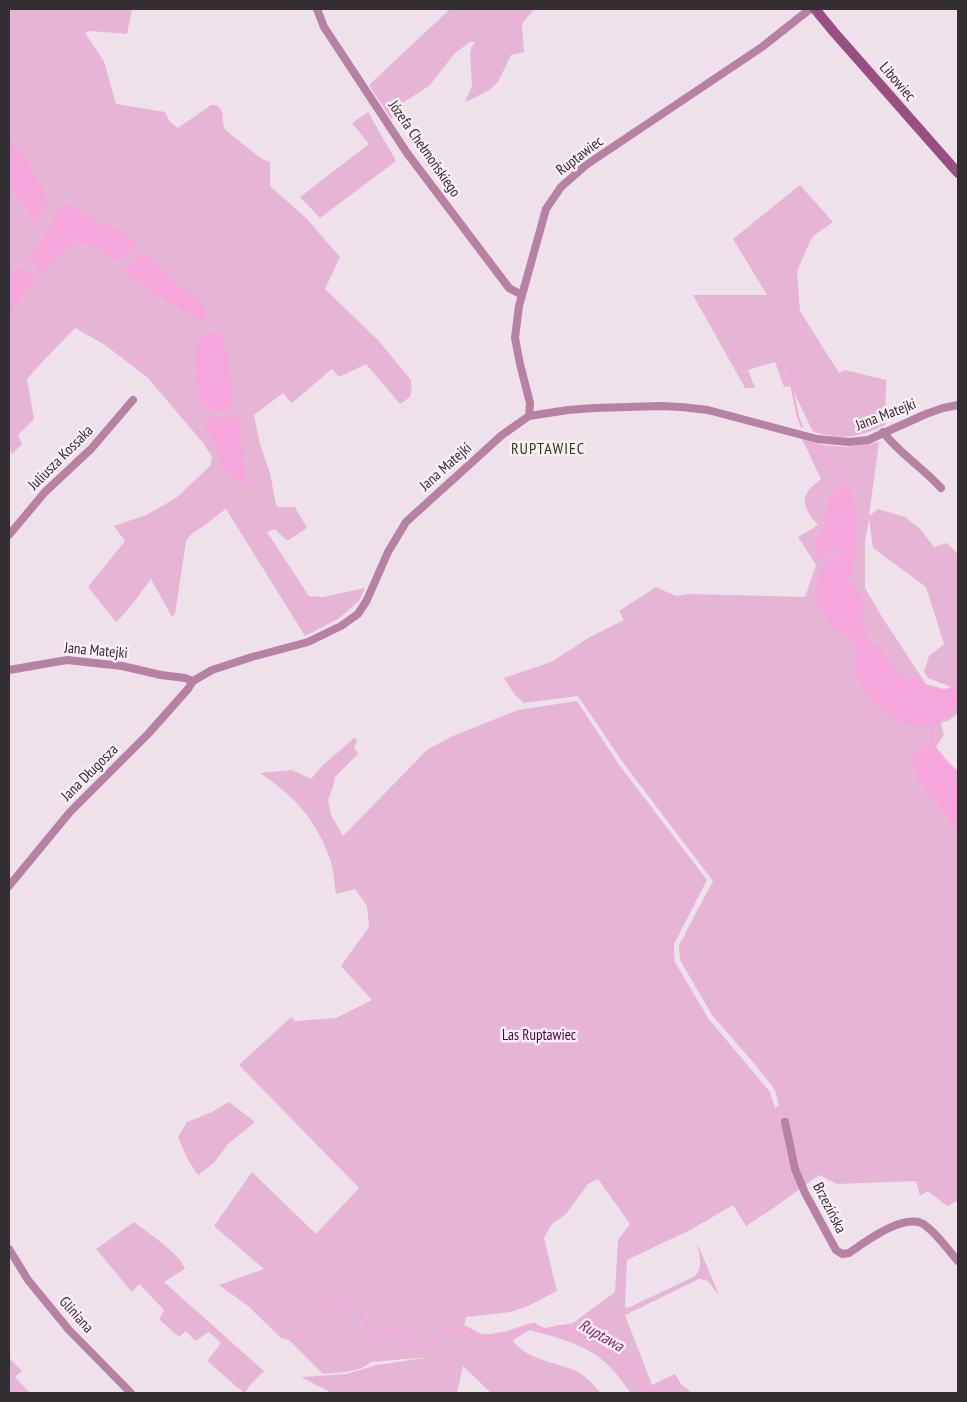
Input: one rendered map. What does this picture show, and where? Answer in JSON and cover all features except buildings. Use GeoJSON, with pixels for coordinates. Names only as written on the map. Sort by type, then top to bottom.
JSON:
{"type":"FeatureCollection","features":[{"type":"Feature","properties":{"kind":"street","name":"Józefa Chełmońskiego"},"geometry":{"type":"LineString","coordinates":[[317,9],[324,27],[407,153],[509,288],[522,295]]}},
{"type":"Feature","properties":{"kind":"street","name":"Ruptawiec"},"geometry":{"type":"LineString","coordinates":[[529,416],[530,403],[515,338],[518,306],[546,209],[560,187],[586,165],[762,47],[810,9]]}},
{"type":"Feature","properties":{"kind":"street","name":"Libowiec"},"geometry":{"type":"LineString","coordinates":[[815,9],[958,173]]}},
{"type":"Feature","properties":{"kind":"street","name":"Juliusza Kossaka"},"geometry":{"type":"LineString","coordinates":[[9,535],[45,492],[91,449],[133,400]]}},
{"type":"Feature","properties":{"kind":"street","name":"Jana Matejki"},"geometry":{"type":"LineString","coordinates":[[9,670],[67,660],[122,666],[161,676],[185,678],[192,681],[212,670],[308,642],[341,626],[358,614],[367,600],[388,552],[406,522],[502,435],[529,416],[594,408],[660,406],[708,410],[817,439],[842,442],[868,440],[926,414],[958,405]]}},
{"type":"Feature","properties":{"kind":"street"},"geometry":{"type":"LineString","coordinates":[[883,432],[889,440],[940,488]]}},
{"type":"Feature","properties":{"kind":"street","name":"Jana Długosza"},"geometry":{"type":"LineString","coordinates":[[9,886],[70,812],[148,734],[188,689],[192,681]]}},
{"type":"Feature","properties":{"kind":"street","name":"Brzezińska"},"geometry":{"type":"LineString","coordinates":[[785,1122],[795,1169],[805,1193],[836,1250],[842,1254],[849,1253],[883,1230],[902,1223],[917,1222],[925,1224],[958,1261]]}},
{"type":"Feature","properties":{"kind":"street","name":"Gliniana"},"geometry":{"type":"LineString","coordinates":[[9,1249],[28,1280],[69,1330],[131,1393]]}},
{"type":"Feature","properties":{"kind":"green space"},"geometry":{"type":"Polygon","coordinates":[[[9,9],[132,9],[127,34],[91,31],[85,33],[104,61],[116,104],[165,112],[170,122],[178,128],[211,105],[219,107],[225,129],[262,159],[270,162],[270,186],[306,218],[340,257],[325,289],[382,344],[411,380],[410,397],[400,404],[366,364],[339,377],[332,369],[292,403],[283,393],[254,415],[260,444],[270,473],[276,505],[279,507],[295,507],[307,528],[287,541],[275,529],[267,532],[309,596],[323,597],[365,588],[359,601],[338,619],[305,636],[226,509],[192,533],[186,541],[175,614],[172,617],[151,579],[127,611],[116,622],[88,587],[125,541],[114,526],[146,515],[176,498],[210,466],[212,457],[203,443],[148,378],[105,345],[75,328],[45,359],[27,379],[34,419],[18,435],[22,444],[12,454],[9,448],[9,9]]]}},
{"type":"Feature","properties":{"kind":"green space"},"geometry":{"type":"Polygon","coordinates":[[[450,9],[534,9],[522,24],[524,52],[511,55],[498,82],[488,91],[465,102],[472,86],[470,54],[475,42],[470,42],[455,53],[430,85],[403,103],[391,119],[369,85],[450,9]]]}},
{"type":"Feature","properties":{"kind":"green space"},"geometry":{"type":"Polygon","coordinates":[[[368,112],[396,161],[320,218],[300,197],[369,144],[352,123],[368,112]]]}},
{"type":"Feature","properties":{"kind":"green space"},"geometry":{"type":"Polygon","coordinates":[[[800,185],[833,222],[811,239],[797,271],[800,311],[839,373],[845,370],[886,380],[885,425],[858,435],[842,437],[813,432],[791,386],[784,387],[775,362],[748,370],[755,388],[745,388],[693,295],[767,295],[733,239],[800,185]]]}},
{"type":"Feature","properties":{"kind":"green space","name":"Las Ruptawiec"},"geometry":{"type":"Polygon","coordinates":[[[802,439],[823,445],[847,447],[879,442],[869,516],[878,509],[905,517],[920,529],[934,547],[947,543],[958,554],[958,714],[941,723],[944,735],[935,748],[958,775],[958,1201],[947,1206],[928,1191],[920,1196],[916,1181],[837,1184],[819,1175],[746,1226],[733,1205],[692,1229],[627,1260],[625,1307],[628,1308],[695,1276],[700,1264],[697,1243],[719,1295],[709,1282],[699,1279],[625,1315],[652,1385],[675,1374],[681,1384],[692,1393],[628,1393],[630,1392],[616,1373],[593,1353],[573,1343],[530,1330],[513,1340],[518,1346],[532,1356],[578,1372],[589,1380],[601,1393],[491,1393],[463,1366],[457,1393],[332,1393],[301,1377],[346,1374],[377,1365],[431,1357],[370,1362],[355,1370],[323,1374],[289,1340],[281,1338],[248,1306],[219,1285],[264,1269],[214,1226],[252,1172],[316,1234],[359,1188],[239,1065],[291,1017],[295,1021],[336,1018],[372,1000],[341,966],[369,927],[367,906],[355,889],[336,894],[330,859],[311,820],[293,800],[260,773],[292,770],[311,779],[323,765],[355,738],[357,741],[354,747],[358,754],[335,777],[328,800],[331,815],[343,836],[428,749],[453,736],[518,710],[577,701],[620,766],[707,880],[674,944],[675,962],[708,1018],[770,1092],[775,1108],[779,1105],[775,1090],[712,1015],[680,960],[679,945],[713,881],[624,764],[578,696],[524,703],[515,695],[504,678],[551,662],[590,637],[624,620],[619,611],[656,587],[676,596],[688,594],[805,597],[816,565],[798,537],[818,525],[806,506],[805,497],[808,491],[821,479],[802,439]],[[869,519],[865,541],[865,588],[926,684],[944,689],[951,687],[928,678],[924,672],[929,656],[944,644],[926,587],[873,548],[869,519]],[[598,1179],[588,1184],[566,1214],[552,1224],[544,1238],[557,1291],[528,1306],[511,1312],[466,1317],[464,1325],[482,1334],[490,1334],[532,1323],[545,1328],[573,1323],[615,1292],[618,1240],[630,1224],[598,1179]]]}},
{"type":"Feature","properties":{"kind":"green space"},"geometry":{"type":"Polygon","coordinates":[[[229,1102],[255,1122],[228,1144],[214,1163],[198,1175],[188,1160],[178,1137],[187,1122],[212,1112],[229,1102]]]}},
{"type":"Feature","properties":{"kind":"green space"},"geometry":{"type":"Polygon","coordinates":[[[134,1222],[169,1249],[185,1268],[164,1282],[264,1371],[245,1393],[207,1361],[221,1343],[209,1332],[195,1341],[186,1331],[179,1337],[159,1319],[164,1310],[139,1284],[132,1292],[96,1249],[134,1222]]]}},
{"type":"Feature","properties":{"kind":"green space"},"geometry":{"type":"Polygon","coordinates":[[[10,1359],[22,1371],[15,1377],[29,1392],[9,1393],[10,1359]]]}},
{"type":"Feature","properties":{"kind":"shaded area"},"geometry":{"type":"Polygon","coordinates":[[[9,138],[28,161],[38,184],[45,187],[42,192],[43,198],[48,202],[36,223],[22,202],[9,190],[9,138]]]}},
{"type":"Feature","properties":{"kind":"shaded area"},"geometry":{"type":"Polygon","coordinates":[[[63,202],[125,233],[136,245],[126,256],[115,260],[94,247],[77,241],[63,251],[40,273],[29,258],[43,238],[63,202]]]}},
{"type":"Feature","properties":{"kind":"shaded area"},"geometry":{"type":"Polygon","coordinates":[[[146,252],[171,280],[185,288],[207,311],[203,322],[152,292],[125,270],[146,252]]]}},
{"type":"Feature","properties":{"kind":"shaded area"},"geometry":{"type":"Polygon","coordinates":[[[23,269],[38,280],[22,296],[9,314],[9,274],[11,270],[23,269]]]}},
{"type":"Feature","properties":{"kind":"shaded area"},"geometry":{"type":"Polygon","coordinates":[[[220,331],[227,356],[233,393],[228,412],[212,411],[201,401],[196,371],[199,335],[220,331]]]}},
{"type":"Feature","properties":{"kind":"shaded area"},"geometry":{"type":"Polygon","coordinates":[[[214,417],[232,417],[240,422],[240,436],[247,485],[229,477],[204,420],[214,417]]]}},
{"type":"Feature","properties":{"kind":"shaded area"},"geometry":{"type":"Polygon","coordinates":[[[846,485],[851,489],[858,518],[853,571],[848,580],[863,600],[862,628],[872,644],[879,646],[896,672],[906,678],[918,680],[929,687],[947,690],[958,686],[958,707],[937,724],[921,726],[908,724],[896,720],[876,704],[867,694],[856,671],[857,648],[849,637],[831,626],[814,598],[824,565],[842,552],[840,546],[821,559],[817,552],[816,538],[824,528],[826,509],[831,498],[846,485]]]}},
{"type":"Feature","properties":{"kind":"shaded area"},"geometry":{"type":"Polygon","coordinates":[[[931,741],[958,771],[958,833],[921,783],[912,763],[913,755],[926,747],[931,741]]]}},
{"type":"Feature","properties":{"kind":"waterway"},"geometry":{"type":"LineString","coordinates":[[792,372],[791,384],[802,427]]}},
{"type":"Feature","properties":{"kind":"waterway"},"geometry":{"type":"LineString","coordinates":[[811,443],[836,470],[840,476],[843,489]]}},
{"type":"Feature","properties":{"kind":"waterway"},"geometry":{"type":"LineString","coordinates":[[932,723],[932,743]]}},
{"type":"Feature","properties":{"kind":"waterway","name":"Ruptawa"},"geometry":{"type":"LineString","coordinates":[[324,1307],[336,1315],[346,1307],[354,1306],[363,1315],[368,1333],[372,1338],[391,1328],[409,1342],[420,1347],[433,1343],[453,1327],[463,1327],[477,1335],[500,1337],[532,1324],[535,1324],[543,1332],[562,1326],[592,1341],[630,1366],[643,1388],[663,1393]]}},
{"type":"Feature","properties":{"kind":"waterway","name":"Ruptawa"},"geometry":{"type":"LineString","coordinates":[[637,1393],[643,1388]]}},
{"type":"Feature","properties":{"kind":"district","name":"RUPTAWIEC"},"geometry":{"type":"Point","coordinates":[548,449]}}]}
